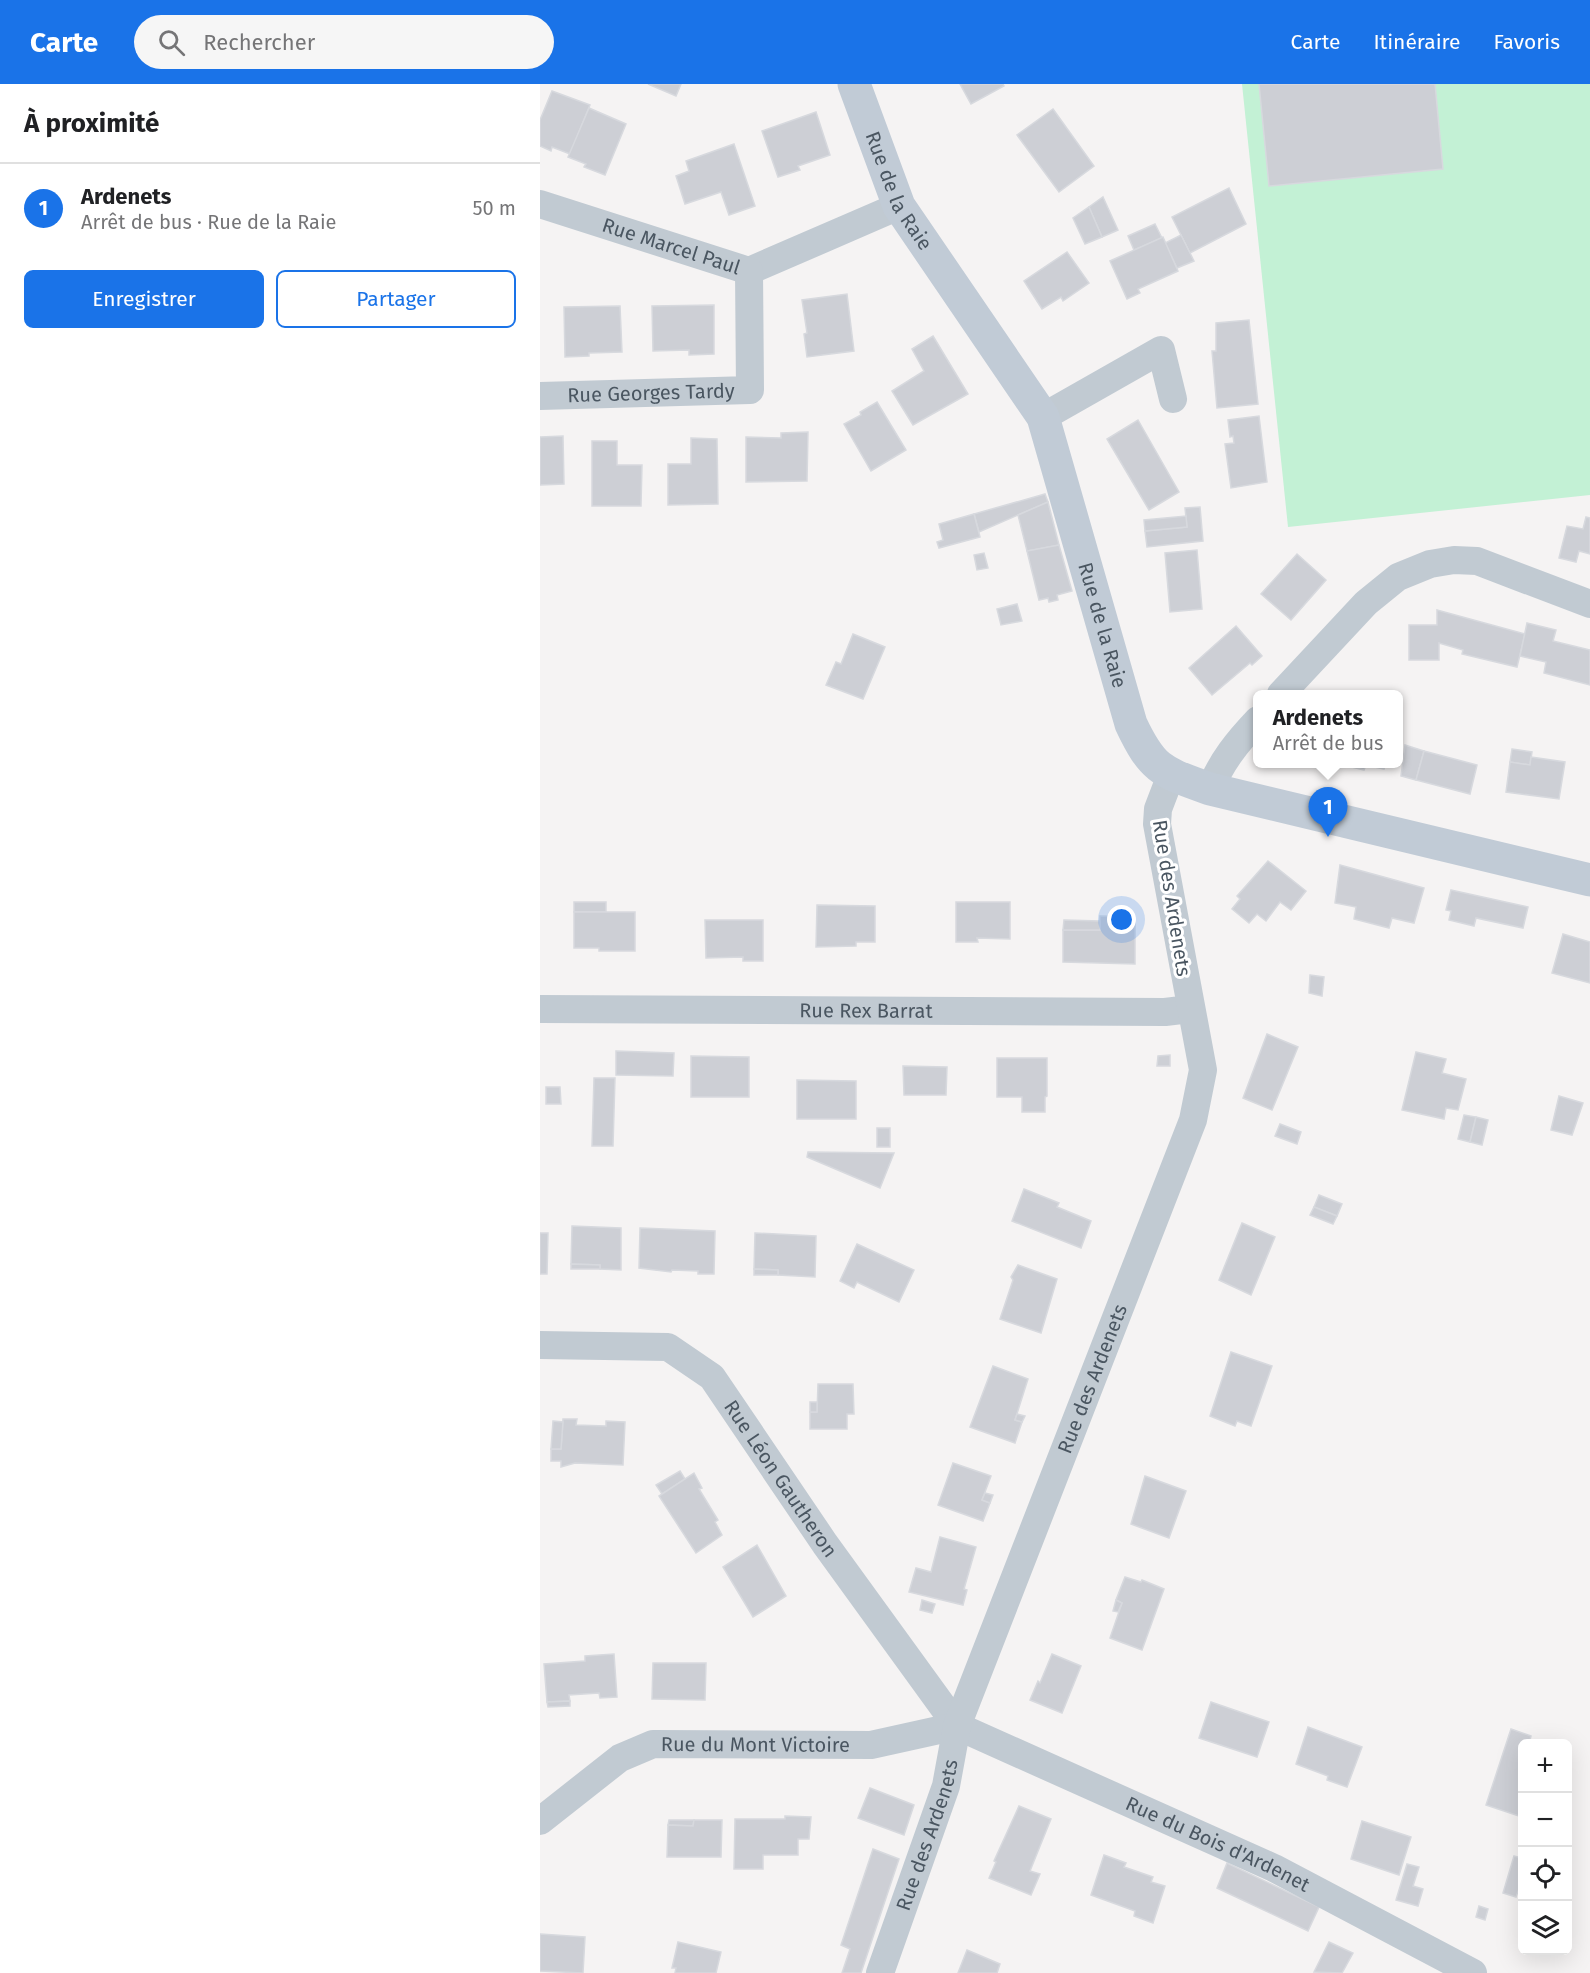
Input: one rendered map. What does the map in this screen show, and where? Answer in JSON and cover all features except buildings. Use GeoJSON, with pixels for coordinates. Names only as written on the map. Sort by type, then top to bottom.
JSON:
{"type":"FeatureCollection","features":[{"type":"Feature","properties":{"kind":"street","name":"Rue de la Raie"},"geometry":{"type":"LineString","coordinates":[[854,84],[899,206],[1043,417],[1131,724],[1142,747],[1154,763],[1171,775],[1210,789],[1590,880]]}},
{"type":"Feature","properties":{"kind":"street","name":"Rue Marcel Paul"},"geometry":{"type":"LineString","coordinates":[[540,204],[748,271],[899,206]]}},
{"type":"Feature","properties":{"kind":"street","name":"Rue Georges Tardy"},"geometry":{"type":"LineString","coordinates":[[540,396],[750,390],[748,271]]}},
{"type":"Feature","properties":{"kind":"street"},"geometry":{"type":"LineString","coordinates":[[1043,417],[1161,350],[1173,399]]}},
{"type":"Feature","properties":{"kind":"street"},"geometry":{"type":"LineString","coordinates":[[1285,690],[1366,603],[1398,577],[1430,564],[1454,560],[1477,561],[1590,604]]}},
{"type":"Feature","properties":{"kind":"street"},"geometry":{"type":"LineString","coordinates":[[1210,789],[1219,767],[1253,724]]}},
{"type":"Feature","properties":{"kind":"street","name":"Rue des Ardenets"},"geometry":{"type":"LineString","coordinates":[[880,1973],[946,1786],[957,1726],[1194,1120],[1203,1070],[1157,824],[1158,809],[1171,775]]}},
{"type":"Feature","properties":{"kind":"street","name":"Rue Rex Barrat"},"geometry":{"type":"LineString","coordinates":[[540,1009],[933,1012],[1165,1012],[1190,1009]]}},
{"type":"Feature","properties":{"kind":"street","name":"Rue Léon Gautheron"},"geometry":{"type":"LineString","coordinates":[[540,1345],[668,1347],[712,1377],[825,1544],[957,1726]]}},
{"type":"Feature","properties":{"kind":"street","name":"Rue du Mont Victoire"},"geometry":{"type":"LineString","coordinates":[[540,1821],[620,1758],[653,1744],[872,1745],[957,1726]]}},
{"type":"Feature","properties":{"kind":"street","name":"Rue du Bois d'Ardenet"},"geometry":{"type":"LineString","coordinates":[[957,1726],[1274,1868],[1473,1973]]}},
{"type":"Feature","properties":{"kind":"green space"},"geometry":{"type":"Polygon","coordinates":[[[1242,84],[1590,84],[1590,495],[1288,527],[1242,84]]]}},
{"type":"Feature","properties":{"kind":"place","name":"Ardenets"},"geometry":{"type":"Point","coordinates":[1328,837]}}]}
